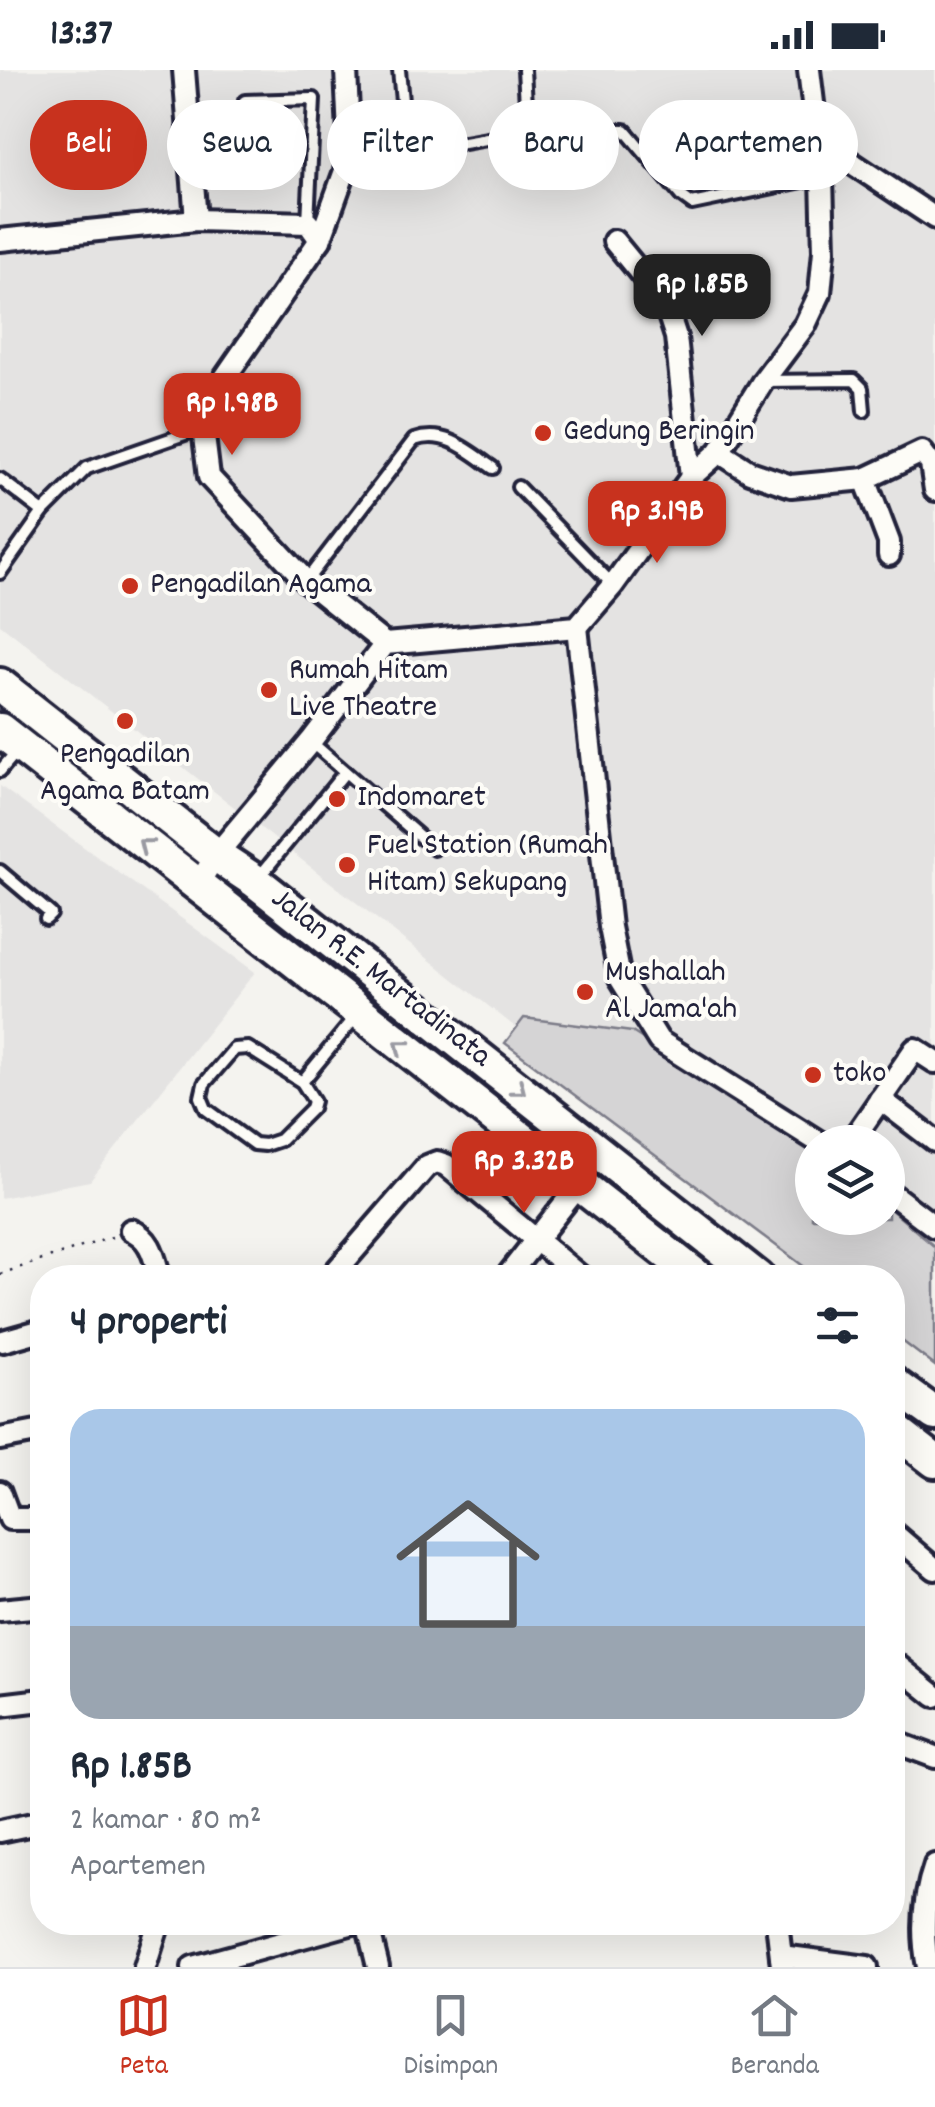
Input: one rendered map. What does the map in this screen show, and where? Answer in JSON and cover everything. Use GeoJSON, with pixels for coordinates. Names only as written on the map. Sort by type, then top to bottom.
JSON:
{"type":"FeatureCollection","features":[{"type":"Feature","properties":{"kind":"highway","name":"Jalan R.E. Martadinata"},"geometry":{"type":"LineString","coordinates":[[0,685],[216,855],[256,881],[742,1265]]}},
{"type":"Feature","properties":{"kind":"highway","name":"Jalan R.E. Martadinata"},"geometry":{"type":"LineString","coordinates":[[7,749],[196,886],[683,1265]]}},
{"type":"Feature","properties":{"kind":"highway"},"geometry":{"type":"LineString","coordinates":[[905,1392],[935,1414]]}},
{"type":"Feature","properties":{"kind":"highway"},"geometry":{"type":"LineString","coordinates":[[905,1438],[935,1461]]}},
{"type":"Feature","properties":{"kind":"street"},"geometry":{"type":"LineString","coordinates":[[184,70],[196,220]]}},
{"type":"Feature","properties":{"kind":"street"},"geometry":{"type":"LineString","coordinates":[[346,70],[347,100]]}},
{"type":"Feature","properties":{"kind":"street"},"geometry":{"type":"LineString","coordinates":[[809,70],[812,100]]}},
{"type":"Feature","properties":{"kind":"street"},"geometry":{"type":"LineString","coordinates":[[858,167],[935,218]]}},
{"type":"Feature","properties":{"kind":"street"},"geometry":{"type":"LineString","coordinates":[[334,190],[314,232],[206,405],[203,428],[209,477],[306,581],[385,644],[577,627],[613,585],[691,477],[719,452],[805,324],[820,293],[824,251],[822,190]]}},
{"type":"Feature","properties":{"kind":"street"},"geometry":{"type":"LineString","coordinates":[[0,240],[196,220],[314,232]]}},
{"type":"Feature","properties":{"kind":"street"},"geometry":{"type":"LineString","coordinates":[[614,241],[665,303],[676,337],[691,477]]}},
{"type":"Feature","properties":{"kind":"street"},"geometry":{"type":"LineString","coordinates":[[719,452],[750,472],[791,486],[865,479],[922,452],[932,464],[935,490]]}},
{"type":"Feature","properties":{"kind":"street"},"geometry":{"type":"LineString","coordinates":[[865,479],[889,542],[889,555]]}},
{"type":"Feature","properties":{"kind":"street"},"geometry":{"type":"LineString","coordinates":[[577,627],[610,927],[620,978],[659,1041],[795,1127]]}},
{"type":"Feature","properties":{"kind":"street"},"geometry":{"type":"LineString","coordinates":[[196,886],[216,855],[385,644]]}},
{"type":"Feature","properties":{"kind":"street"},"geometry":{"type":"LineString","coordinates":[[862,1125],[916,1049],[935,1062]]}},
{"type":"Feature","properties":{"kind":"street"},"geometry":{"type":"LineString","coordinates":[[880,1099],[935,1141]]}},
{"type":"Feature","properties":{"kind":"street"},"geometry":{"type":"LineString","coordinates":[[341,1265],[427,1166],[437,1162],[567,1265]]}},
{"type":"Feature","properties":{"kind":"street"},"geometry":{"type":"LineString","coordinates":[[517,1265],[580,1184]]}},
{"type":"Feature","properties":{"kind":"street"},"geometry":{"type":"LineString","coordinates":[[905,1204],[935,1227]]}},
{"type":"Feature","properties":{"kind":"street"},"geometry":{"type":"LineString","coordinates":[[131,1230],[150,1244],[156,1265]]}},
{"type":"Feature","properties":{"kind":"street"},"geometry":{"type":"LineString","coordinates":[[3,1341],[30,1333]]}},
{"type":"Feature","properties":{"kind":"street"},"geometry":{"type":"LineString","coordinates":[[0,1439],[30,1433]]}},
{"type":"Feature","properties":{"kind":"street"},"geometry":{"type":"LineString","coordinates":[[0,1492],[10,1518],[30,1519]]}},
{"type":"Feature","properties":{"kind":"street"},"geometry":{"type":"LineString","coordinates":[[905,1543],[935,1569]]}},
{"type":"Feature","properties":{"kind":"street"},"geometry":{"type":"LineString","coordinates":[[0,1610],[30,1607]]}},
{"type":"Feature","properties":{"kind":"street"},"geometry":{"type":"LineString","coordinates":[[905,1672],[935,1696]]}},
{"type":"Feature","properties":{"kind":"street"},"geometry":{"type":"LineString","coordinates":[[0,1704],[30,1701]]}},
{"type":"Feature","properties":{"kind":"street"},"geometry":{"type":"LineString","coordinates":[[905,1747],[935,1757]]}},
{"type":"Feature","properties":{"kind":"street"},"geometry":{"type":"LineString","coordinates":[[0,1831],[30,1825]]}},
{"type":"Feature","properties":{"kind":"street"},"geometry":{"type":"LineString","coordinates":[[928,1967],[922,1938],[927,1887],[935,1865]]}},
{"type":"Feature","properties":{"kind":"street"},"geometry":{"type":"LineString","coordinates":[[144,1967],[155,1935]]}},
{"type":"Feature","properties":{"kind":"street"},"geometry":{"type":"LineString","coordinates":[[193,1967],[310,1935]]}},
{"type":"Feature","properties":{"kind":"street"},"geometry":{"type":"LineString","coordinates":[[370,1935],[378,1967]]}},
{"type":"Feature","properties":{"kind":"street"},"geometry":{"type":"LineString","coordinates":[[778,1935],[781,1961],[867,1967]]}},
{"type":"Feature","properties":{"kind":"lane"},"geometry":{"type":"LineString","coordinates":[[399,70],[402,100]]}},
{"type":"Feature","properties":{"kind":"lane"},"geometry":{"type":"LineString","coordinates":[[468,142],[521,133],[527,121],[524,70]]}},
{"type":"Feature","properties":{"kind":"lane"},"geometry":{"type":"LineString","coordinates":[[280,100],[314,99],[314,232]]}},
{"type":"Feature","properties":{"kind":"lane"},"geometry":{"type":"LineString","coordinates":[[619,130],[625,130],[639,146]]}},
{"type":"Feature","properties":{"kind":"lane"},"geometry":{"type":"LineString","coordinates":[[677,190],[692,204],[759,190]]}},
{"type":"Feature","properties":{"kind":"lane"},"geometry":{"type":"LineString","coordinates":[[764,381],[854,380],[862,388],[864,411]]}},
{"type":"Feature","properties":{"kind":"lane"},"geometry":{"type":"LineString","coordinates":[[2,567],[43,512],[87,468],[203,428]]}},
{"type":"Feature","properties":{"kind":"lane"},"geometry":{"type":"LineString","coordinates":[[306,581],[414,440],[427,435],[452,440],[494,468]]}},
{"type":"Feature","properties":{"kind":"lane"},"geometry":{"type":"LineString","coordinates":[[0,480],[43,512]]}},
{"type":"Feature","properties":{"kind":"lane"},"geometry":{"type":"LineString","coordinates":[[518,487],[613,585]]}},
{"type":"Feature","properties":{"kind":"lane"},"geometry":{"type":"LineString","coordinates":[[310,741],[434,849]]}},
{"type":"Feature","properties":{"kind":"lane"},"geometry":{"type":"LineString","coordinates":[[256,881],[345,772]]}},
{"type":"Feature","properties":{"kind":"lane"},"geometry":{"type":"LineString","coordinates":[[0,871],[50,914],[46,919]]}},
{"type":"Feature","properties":{"kind":"lane"},"geometry":{"type":"LineString","coordinates":[[302,1082],[359,1013]]}},
{"type":"Feature","properties":{"kind":"lane"},"geometry":{"type":"LineString","coordinates":[[234,1048],[248,1048],[302,1082],[312,1095],[312,1108],[280,1140],[265,1145],[254,1144],[206,1109],[201,1097],[204,1084],[234,1048]]}},
{"type":"Feature","properties":{"kind":"path"},"geometry":{"type":"LineString","coordinates":[[0,1274],[131,1230]]}},
{"type":"Feature","properties":{"kind":"shaded area"},"geometry":{"type":"Polygon","coordinates":[[[0,70],[935,70],[935,1356],[905,1302],[905,1265],[820,1265],[0,624],[0,70]]]}},
{"type":"Feature","properties":{"kind":"shaded area"},"geometry":{"type":"Polygon","coordinates":[[[0,786],[255,972],[90,1181],[0,1198],[0,786]]]}},
{"type":"Feature","properties":{"kind":"shaded area"},"geometry":{"type":"Polygon","coordinates":[[[524,1018],[632,1032],[795,1136],[795,1235],[905,1235],[905,1221],[935,1247],[935,1366],[905,1343],[905,1265],[802,1265],[505,1043],[524,1018]]]}},
{"type":"Feature","properties":{"kind":"place","name":"Gedung Beringin"},"geometry":{"type":"Point","coordinates":[543,433]}},
{"type":"Feature","properties":{"kind":"place","name":"Pengadilan Agama"},"geometry":{"type":"Point","coordinates":[130,586]}},
{"type":"Feature","properties":{"kind":"place","name":"Rumah Hitam Live Theatre"},"geometry":{"type":"Point","coordinates":[269,690]}},
{"type":"Feature","properties":{"kind":"place","name":"Pengadilan Agama Batam"},"geometry":{"type":"Point","coordinates":[125,721]}},
{"type":"Feature","properties":{"kind":"place","name":"Indomaret"},"geometry":{"type":"Point","coordinates":[337,799]}},
{"type":"Feature","properties":{"kind":"place","name":"Fuel Station (Rumah Hitam) Sekupang"},"geometry":{"type":"Point","coordinates":[347,865]}},
{"type":"Feature","properties":{"kind":"place","name":"Mushallah Al Jama'ah"},"geometry":{"type":"Point","coordinates":[585,992]}},
{"type":"Feature","properties":{"kind":"place","name":"toko"},"geometry":{"type":"Point","coordinates":[813,1075]}}]}
